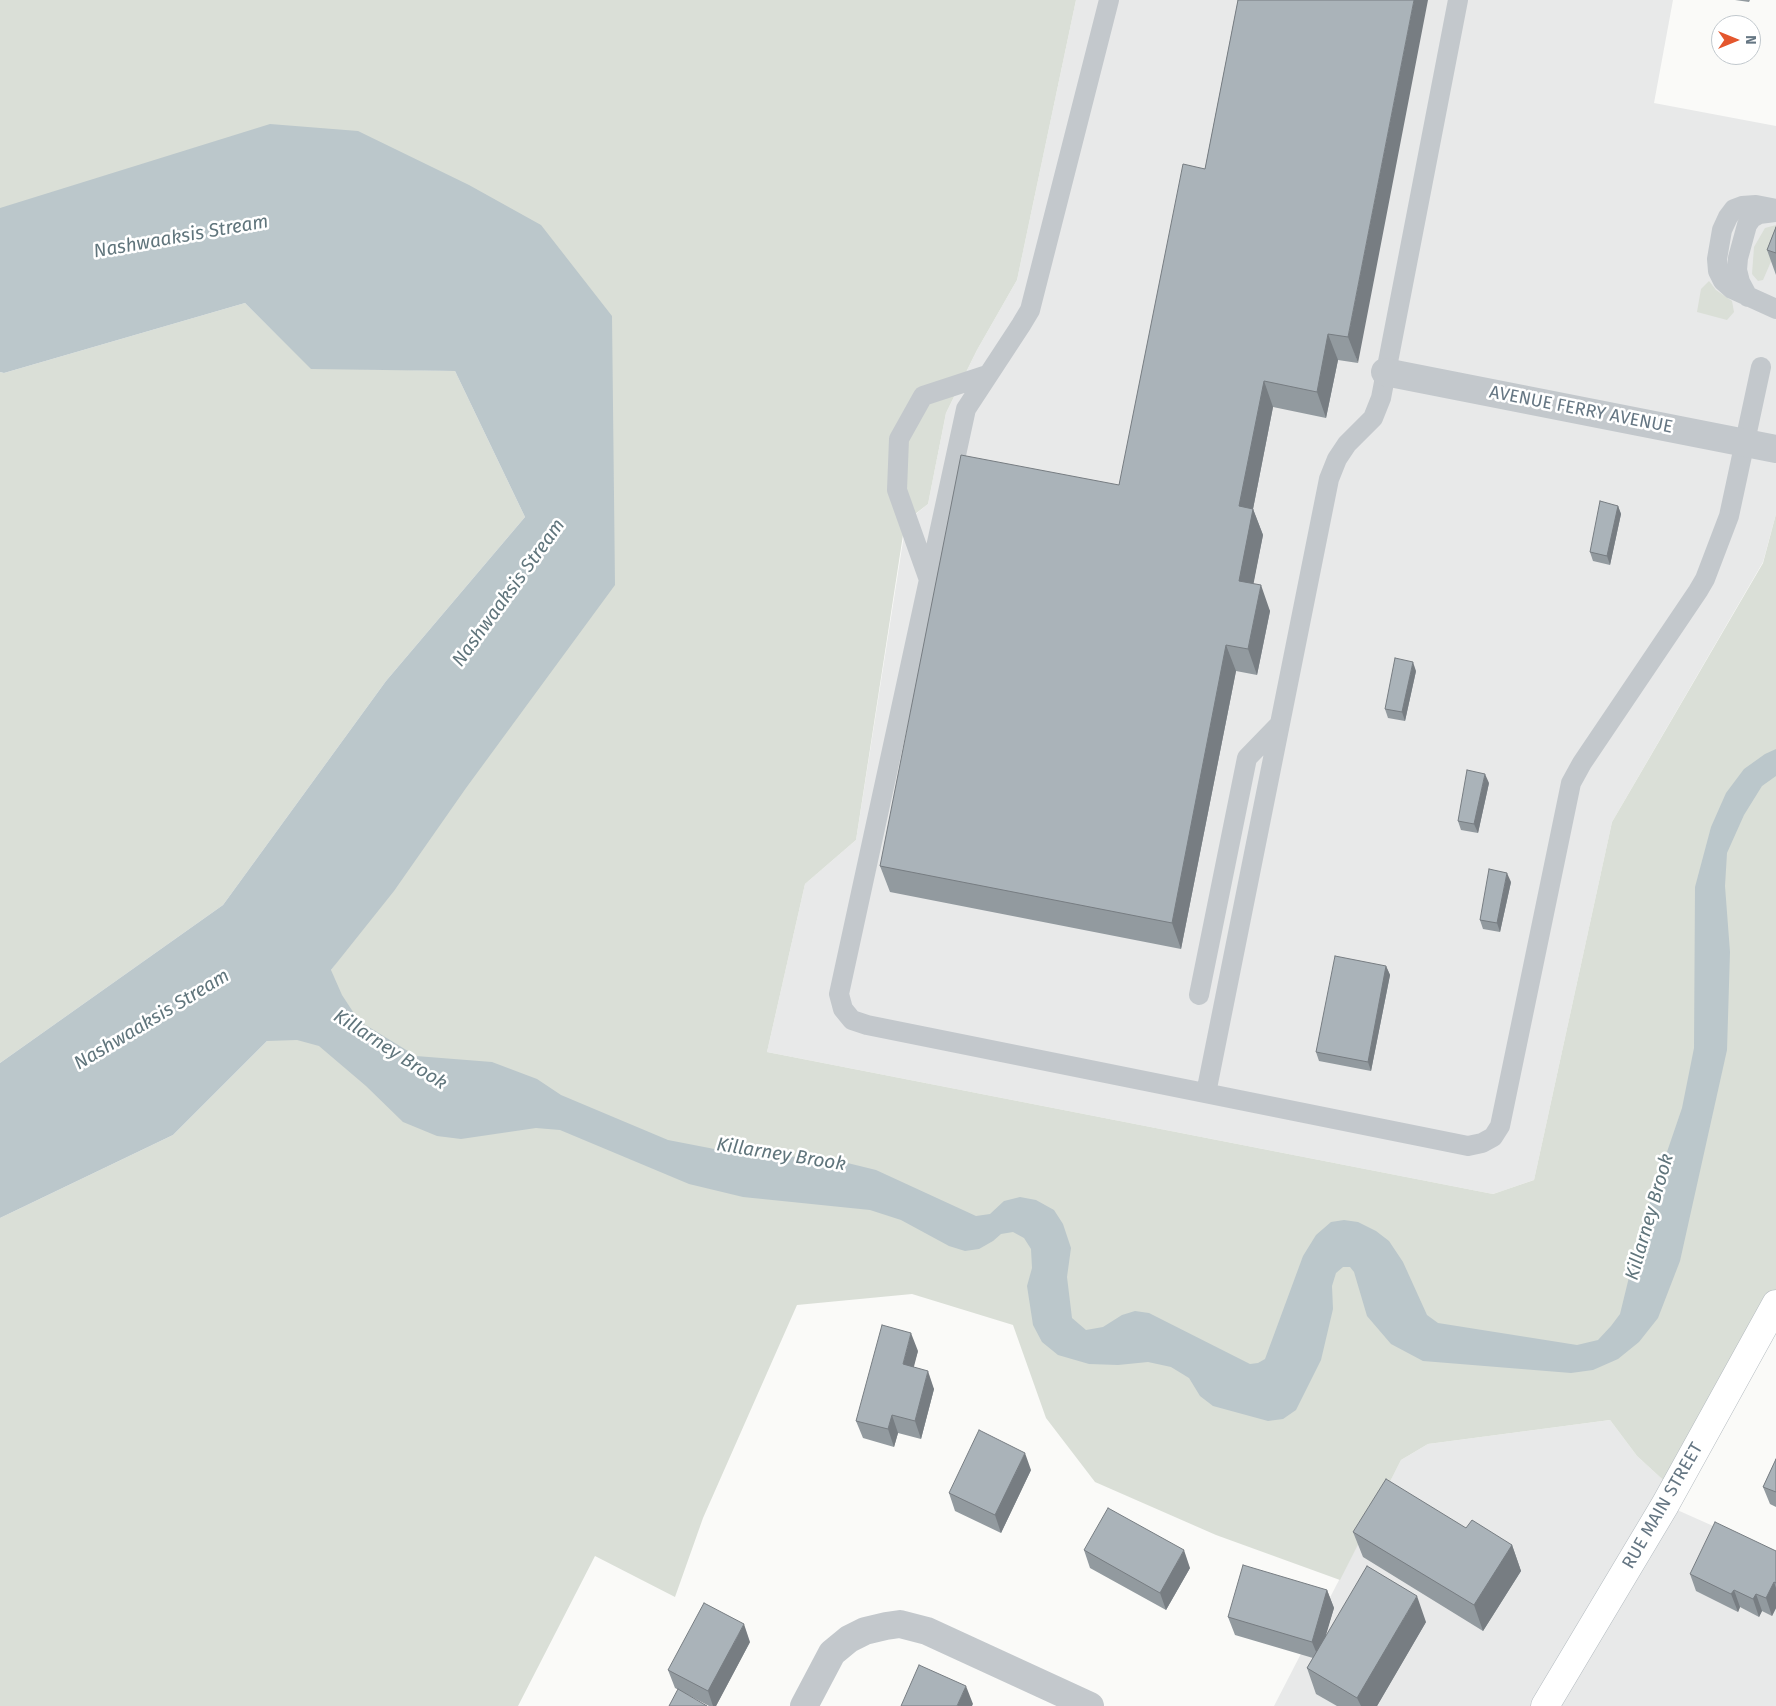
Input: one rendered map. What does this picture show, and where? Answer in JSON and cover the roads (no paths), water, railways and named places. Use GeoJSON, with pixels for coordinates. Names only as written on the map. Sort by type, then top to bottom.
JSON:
{"type":"FeatureCollection","features":[{"type":"Feature","properties":{"kind":"main road","name":"RUE MAIN STREET"},"geometry":{"type":"LineString","coordinates":[[1545,1706],[1665,1505],[1776,1304]]}},
{"type":"Feature","properties":{"kind":"street","name":"AVENUE FERRY AVENUE"},"geometry":{"type":"LineString","coordinates":[[1386,372],[1776,449]]}},
{"type":"Feature","properties":{"kind":"street"},"geometry":{"type":"LineString","coordinates":[[804,1706],[832,1653],[865,1631],[900,1624],[927,1631],[1090,1706]]}},
{"type":"Feature","properties":{"kind":"lane"},"geometry":{"type":"LineString","coordinates":[[1109,0],[1032,301],[1021,325],[966,409],[839,994],[843,1009],[852,1020],[867,1025],[1468,1146],[1482,1143],[1493,1137],[1500,1126],[1571,783],[1587,755],[1705,579],[1729,516],[1761,367]]}},
{"type":"Feature","properties":{"kind":"lane"},"geometry":{"type":"LineString","coordinates":[[1206,1093],[1329,479],[1337,460],[1347,444],[1373,418],[1381,398],[1458,0]]}},
{"type":"Feature","properties":{"kind":"lane"},"geometry":{"type":"LineString","coordinates":[[1776,211],[1756,205],[1742,206],[1734,209],[1722,230],[1717,259],[1718,271],[1723,281],[1732,289],[1776,309]]}},
{"type":"Feature","properties":{"kind":"lane"},"geometry":{"type":"LineString","coordinates":[[929,580],[897,490],[899,439],[923,396],[987,375]]}},
{"type":"Feature","properties":{"kind":"lane"},"geometry":{"type":"LineString","coordinates":[[1199,995],[1247,758],[1279,725]]}},
{"type":"Feature","properties":{"kind":"water"},"geometry":{"type":"Polygon","coordinates":[[[270,124],[358,131],[469,185],[541,225],[612,316],[615,585],[466,788],[394,891],[331,970],[342,995],[359,1021],[416,1056],[492,1062],[537,1079],[561,1095],[668,1140],[766,1159],[815,1155],[876,1170],[976,1216],[990,1214],[1004,1201],[1020,1197],[1036,1200],[1054,1210],[1063,1224],[1071,1248],[1067,1277],[1072,1318],[1086,1330],[1103,1327],[1122,1315],[1135,1311],[1149,1313],[1250,1364],[1258,1363],[1265,1359],[1303,1256],[1316,1235],[1331,1222],[1344,1220],[1358,1222],[1376,1231],[1389,1241],[1403,1262],[1427,1315],[1438,1323],[1577,1345],[1598,1340],[1620,1314],[1641,1228],[1682,1108],[1694,1048],[1695,887],[1711,827],[1726,793],[1744,769],[1765,754],[1776,749],[1776,776],[1762,786],[1744,815],[1727,853],[1725,886],[1730,952],[1727,1050],[1680,1261],[1658,1318],[1639,1342],[1618,1359],[1593,1370],[1571,1373],[1423,1361],[1391,1344],[1367,1316],[1354,1272],[1350,1267],[1343,1267],[1336,1273],[1332,1286],[1333,1309],[1321,1360],[1296,1410],[1283,1419],[1268,1421],[1213,1406],[1200,1396],[1189,1378],[1171,1367],[1148,1362],[1118,1365],[1089,1364],[1058,1355],[1042,1342],[1033,1325],[1027,1286],[1032,1268],[1031,1249],[1024,1238],[1013,1232],[1001,1234],[979,1249],[965,1251],[949,1246],[901,1220],[870,1210],[743,1197],[689,1184],[560,1130],[536,1128],[461,1139],[437,1136],[403,1122],[366,1086],[319,1046],[297,1040],[267,1041],[173,1135],[0,1218],[0,1063],[223,905],[386,681],[525,517],[455,371],[311,369],[245,303],[4,373],[0,372],[0,208],[270,124]]]}},
{"type":"Feature","properties":{"kind":"water label","name":"Nashwaaksis Stream"},"geometry":{"type":"Point","coordinates":[181,237]}},
{"type":"Feature","properties":{"kind":"water label","name":"Nashwaaksis Stream"},"geometry":{"type":"Point","coordinates":[509,593]}},
{"type":"Feature","properties":{"kind":"water label","name":"Nashwaaksis Stream"},"geometry":{"type":"Point","coordinates":[152,1020]}},
{"type":"Feature","properties":{"kind":"water label","name":"Killarney Brook"},"geometry":{"type":"Point","coordinates":[390,1050]}},
{"type":"Feature","properties":{"kind":"water label","name":"Killarney Brook"},"geometry":{"type":"Point","coordinates":[781,1155]}},
{"type":"Feature","properties":{"kind":"water label","name":"Killarney Brook"},"geometry":{"type":"Point","coordinates":[1650,1217]}}]}
